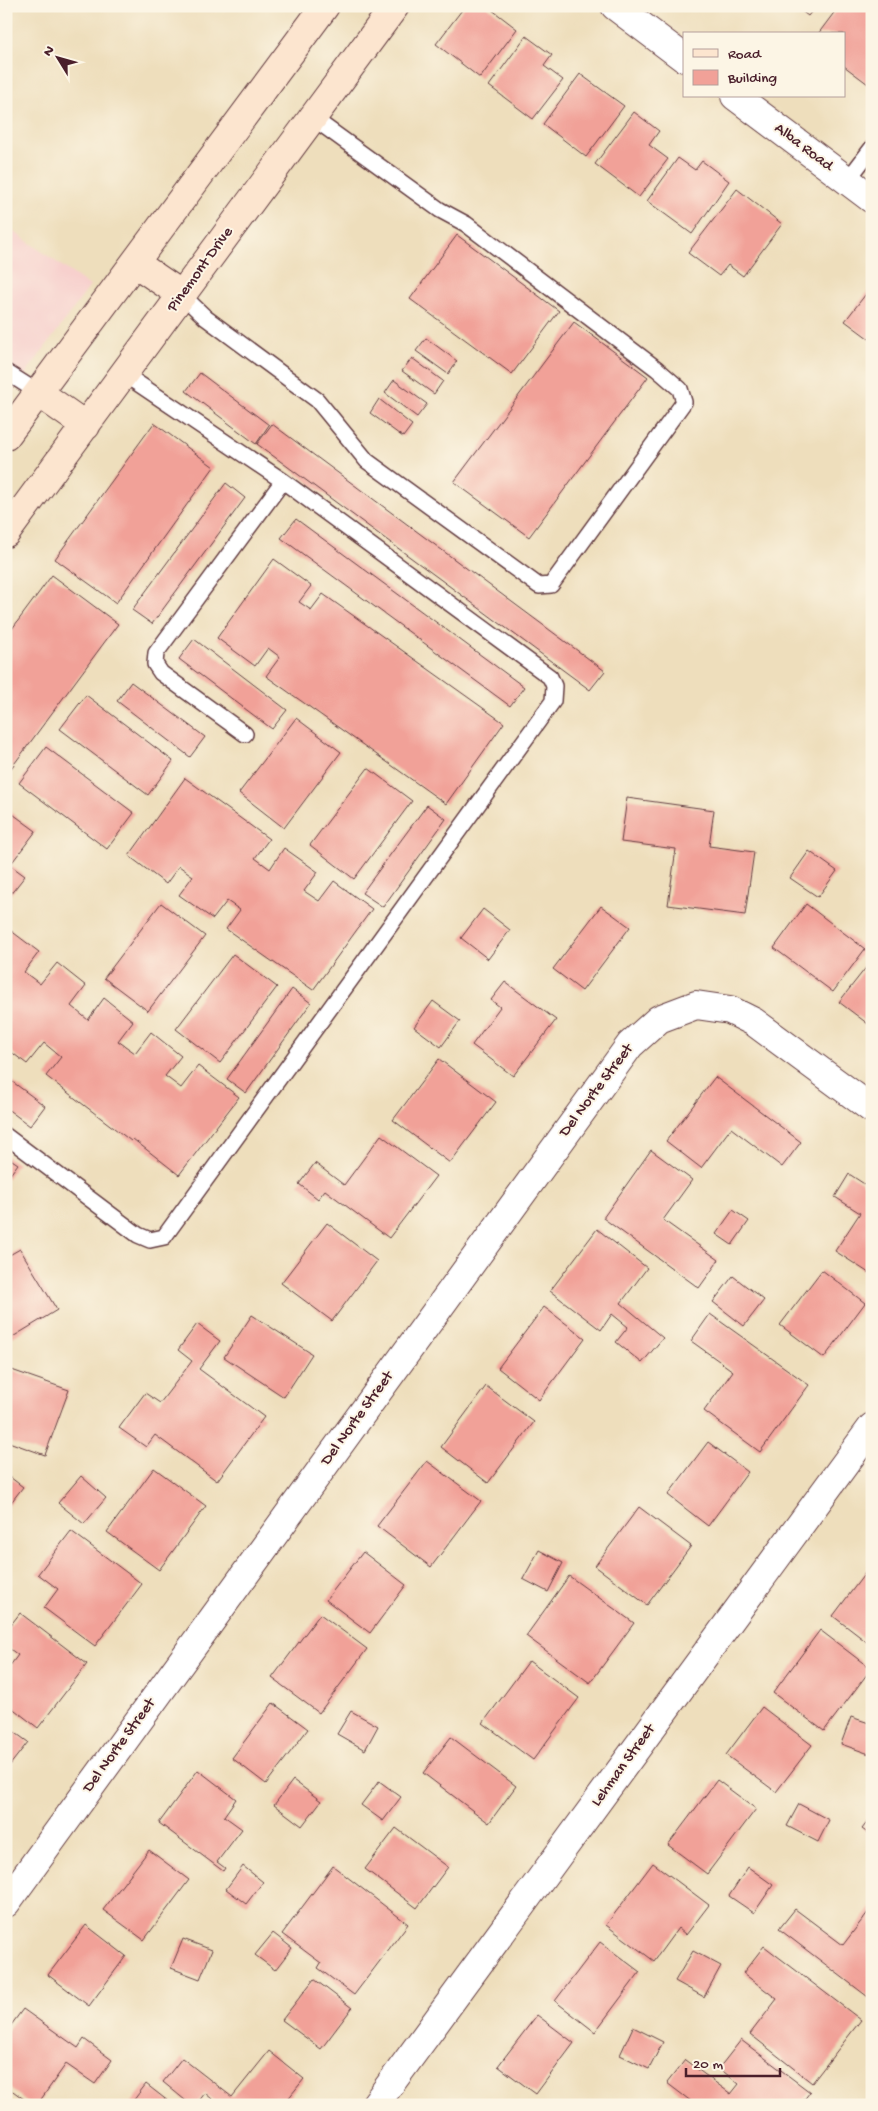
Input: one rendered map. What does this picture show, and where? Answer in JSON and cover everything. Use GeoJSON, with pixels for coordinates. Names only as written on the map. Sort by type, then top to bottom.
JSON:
{"type":"FeatureCollection","features":[{"type":"Feature","properties":{"kind":"main road"},"geometry":{"type":"LineString","coordinates":[[6,436],[325,6]]}},
{"type":"Feature","properties":{"kind":"main road","name":"Pinemont Drive"},"geometry":{"type":"LineString","coordinates":[[6,533],[86,426],[134,381],[182,295],[395,6]]}},
{"type":"Feature","properties":{"kind":"main road"},"geometry":{"type":"LineString","coordinates":[[135,263],[182,295]]}},
{"type":"Feature","properties":{"kind":"main road"},"geometry":{"type":"LineString","coordinates":[[39,393],[86,426]]}},
{"type":"Feature","properties":{"kind":"street"},"geometry":{"type":"LineString","coordinates":[[615,6],[683,57]]}},
{"type":"Feature","properties":{"kind":"street","name":"Alba Road"},"geometry":{"type":"LineString","coordinates":[[738,98],[872,199]]}},
{"type":"Feature","properties":{"kind":"street","name":"Del Norte Street"},"geometry":{"type":"LineString","coordinates":[[6,1903],[630,1045],[659,1019],[696,1005],[730,1010],[752,1021],[872,1109]]}},
{"type":"Feature","properties":{"kind":"street","name":"Lehman Street"},"geometry":{"type":"LineString","coordinates":[[375,2105],[872,1427]]}},
{"type":"Feature","properties":{"kind":"lane"},"geometry":{"type":"LineString","coordinates":[[182,295],[206,318],[316,400],[366,461],[539,586],[551,586],[684,402],[680,389],[628,345],[466,224],[440,210],[313,118]]}},
{"type":"Feature","properties":{"kind":"lane"},"geometry":{"type":"LineString","coordinates":[[847,181],[872,148]]}},
{"type":"Feature","properties":{"kind":"lane"},"geometry":{"type":"LineString","coordinates":[[6,372],[39,393]]}},
{"type":"Feature","properties":{"kind":"lane"},"geometry":{"type":"LineString","coordinates":[[6,1136],[138,1234],[150,1240],[164,1237],[553,701],[554,686],[550,677],[283,481],[134,381]]}},
{"type":"Feature","properties":{"kind":"lane"},"geometry":{"type":"LineString","coordinates":[[245,734],[161,673],[155,664],[156,653],[283,481]]}},
{"type":"Feature","properties":{"kind":"shaded area"},"geometry":{"type":"Polygon","coordinates":[[[6,226],[90,286],[6,401],[6,226]]]}},
{"type":"Feature","properties":{"kind":"building"},"geometry":{"type":"Polygon","coordinates":[[[465,6],[487,6],[517,29],[480,78],[436,44],[465,6]]]}},
{"type":"Feature","properties":{"kind":"building"},"geometry":{"type":"Polygon","coordinates":[[[795,6],[816,6],[808,16],[795,6]]]}},
{"type":"Feature","properties":{"kind":"building"},"geometry":{"type":"Polygon","coordinates":[[[839,6],[872,6],[872,87],[846,68],[846,32],[820,32],[839,6]]]}},
{"type":"Feature","properties":{"kind":"building"},"geometry":{"type":"Polygon","coordinates":[[[526,36],[552,55],[544,66],[563,80],[533,119],[489,86],[526,36]]]}},
{"type":"Feature","properties":{"kind":"building"},"geometry":{"type":"Polygon","coordinates":[[[580,74],[624,106],[586,157],[543,124],[580,74]]]}},
{"type":"Feature","properties":{"kind":"building"},"geometry":{"type":"Polygon","coordinates":[[[634,112],[659,131],[649,145],[668,159],[639,197],[595,164],[634,112]]]}},
{"type":"Feature","properties":{"kind":"building"},"geometry":{"type":"Polygon","coordinates":[[[678,158],[695,170],[702,161],[729,181],[692,234],[647,201],[678,158]]]}},
{"type":"Feature","properties":{"kind":"building"},"geometry":{"type":"Polygon","coordinates":[[[737,189],[782,224],[743,276],[728,265],[719,276],[688,253],[737,189]]]}},
{"type":"Feature","properties":{"kind":"building"},"geometry":{"type":"Polygon","coordinates":[[[457,235],[559,311],[512,374],[410,299],[457,235]]]}},
{"type":"Feature","properties":{"kind":"building"},"geometry":{"type":"Polygon","coordinates":[[[869,290],[872,292],[872,341],[845,321],[869,290]]]}},
{"type":"Feature","properties":{"kind":"building"},"geometry":{"type":"Polygon","coordinates":[[[574,322],[648,377],[529,537],[454,482],[574,322]]]}},
{"type":"Feature","properties":{"kind":"building"},"geometry":{"type":"Polygon","coordinates":[[[426,338],[457,361],[448,374],[416,351],[426,338]]]}},
{"type":"Feature","properties":{"kind":"building"},"geometry":{"type":"Polygon","coordinates":[[[412,358],[443,381],[434,394],[402,371],[412,358]]]}},
{"type":"Feature","properties":{"kind":"building"},"geometry":{"type":"Polygon","coordinates":[[[200,373],[269,425],[256,444],[186,391],[200,373]]]}},
{"type":"Feature","properties":{"kind":"building"},"geometry":{"type":"Polygon","coordinates":[[[394,380],[427,404],[417,417],[385,393],[394,380]]]}},
{"type":"Feature","properties":{"kind":"building"},"geometry":{"type":"Polygon","coordinates":[[[379,399],[412,425],[403,437],[370,413],[379,399]]]}},
{"type":"Feature","properties":{"kind":"building"},"geometry":{"type":"Polygon","coordinates":[[[154,423],[214,467],[116,603],[55,559],[154,423]]]}},
{"type":"Feature","properties":{"kind":"building"},"geometry":{"type":"Polygon","coordinates":[[[272,424],[605,671],[590,690],[257,444],[272,424]]]}},
{"type":"Feature","properties":{"kind":"building"},"geometry":{"type":"Polygon","coordinates":[[[226,483],[245,498],[152,624],[132,610],[226,483]]]}},
{"type":"Feature","properties":{"kind":"building"},"geometry":{"type":"Polygon","coordinates":[[[296,519],[524,687],[510,706],[281,538],[296,519]]]}},
{"type":"Feature","properties":{"kind":"building"},"geometry":{"type":"Polygon","coordinates":[[[274,559],[311,586],[299,602],[311,610],[323,594],[504,723],[446,804],[266,676],[280,657],[268,648],[255,666],[217,638],[274,559]]]}},
{"type":"Feature","properties":{"kind":"building"},"geometry":{"type":"Polygon","coordinates":[[[52,575],[118,624],[6,775],[6,637],[52,575]]]}},
{"type":"Feature","properties":{"kind":"building"},"geometry":{"type":"Polygon","coordinates":[[[194,639],[287,710],[272,729],[179,659],[194,639]]]}},
{"type":"Feature","properties":{"kind":"building"},"geometry":{"type":"Polygon","coordinates":[[[131,682],[205,737],[190,757],[117,701],[131,682]]]}},
{"type":"Feature","properties":{"kind":"building"},"geometry":{"type":"Polygon","coordinates":[[[86,695],[173,761],[148,795],[60,729],[86,695]]]}},
{"type":"Feature","properties":{"kind":"building"},"geometry":{"type":"Polygon","coordinates":[[[296,718],[341,752],[284,828],[239,793],[296,718]]]}},
{"type":"Feature","properties":{"kind":"building"},"geometry":{"type":"Polygon","coordinates":[[[46,747],[134,813],[107,849],[19,783],[46,747]]]}},
{"type":"Feature","properties":{"kind":"building"},"geometry":{"type":"Polygon","coordinates":[[[368,768],[412,801],[354,879],[310,845],[368,768]]]}},
{"type":"Feature","properties":{"kind":"building"},"geometry":{"type":"Polygon","coordinates":[[[185,778],[269,839],[255,858],[270,869],[284,848],[318,872],[304,891],[319,901],[334,881],[372,909],[313,990],[226,929],[240,910],[227,901],[213,919],[179,895],[193,876],[179,866],[166,884],[129,856],[185,778]]]}},
{"type":"Feature","properties":{"kind":"building"},"geometry":{"type":"Polygon","coordinates":[[[627,798],[714,810],[709,846],[754,852],[745,915],[668,905],[676,849],[621,842],[627,798]]]}},
{"type":"Feature","properties":{"kind":"building"},"geometry":{"type":"Polygon","coordinates":[[[427,805],[446,819],[383,907],[362,893],[427,805]]]}},
{"type":"Feature","properties":{"kind":"building"},"geometry":{"type":"Polygon","coordinates":[[[6,809],[36,831],[10,865],[25,876],[6,900],[6,809]]]}},
{"type":"Feature","properties":{"kind":"building"},"geometry":{"type":"Polygon","coordinates":[[[809,851],[837,871],[818,897],[790,878],[809,851]]]}},
{"type":"Feature","properties":{"kind":"building"},"geometry":{"type":"Polygon","coordinates":[[[161,903],[205,936],[148,1011],[104,978],[161,903]]]}},
{"type":"Feature","properties":{"kind":"building"},"geometry":{"type":"Polygon","coordinates":[[[806,904],[865,949],[833,992],[774,948],[806,904]]]}},
{"type":"Feature","properties":{"kind":"building"},"geometry":{"type":"Polygon","coordinates":[[[601,906],[630,927],[582,991],[553,969],[601,906]]]}},
{"type":"Feature","properties":{"kind":"building"},"geometry":{"type":"Polygon","coordinates":[[[483,909],[510,930],[488,959],[461,938],[483,909]]]}},
{"type":"Feature","properties":{"kind":"building"},"geometry":{"type":"Polygon","coordinates":[[[6,927],[39,952],[24,972],[40,984],[57,963],[86,986],[71,1006],[88,1020],[104,998],[133,1021],[118,1041],[135,1053],[151,1032],[181,1056],[165,1076],[181,1088],[198,1066],[239,1097],[179,1175],[46,1076],[61,1057],[44,1043],[27,1064],[6,1048],[6,927]]]}},
{"type":"Feature","properties":{"kind":"building"},"geometry":{"type":"Polygon","coordinates":[[[233,954],[277,987],[220,1063],[176,1029],[233,954]]]}},
{"type":"Feature","properties":{"kind":"building"},"geometry":{"type":"Polygon","coordinates":[[[872,960],[872,1027],[839,1002],[872,960]]]}},
{"type":"Feature","properties":{"kind":"building"},"geometry":{"type":"Polygon","coordinates":[[[505,982],[556,1020],[513,1076],[472,1045],[500,1007],[491,1000],[505,982]]]}},
{"type":"Feature","properties":{"kind":"building"},"geometry":{"type":"Polygon","coordinates":[[[292,989],[311,1003],[246,1093],[227,1079],[292,989]]]}},
{"type":"Feature","properties":{"kind":"building"},"geometry":{"type":"Polygon","coordinates":[[[433,1001],[460,1021],[441,1047],[414,1027],[433,1001]]]}},
{"type":"Feature","properties":{"kind":"building"},"geometry":{"type":"Polygon","coordinates":[[[439,1059],[496,1102],[450,1163],[393,1120],[439,1059]]]}},
{"type":"Feature","properties":{"kind":"building"},"geometry":{"type":"Polygon","coordinates":[[[6,1077],[45,1106],[30,1126],[6,1108],[6,1077]]]}},
{"type":"Feature","properties":{"kind":"building"},"geometry":{"type":"Polygon","coordinates":[[[715,1077],[801,1142],[782,1167],[731,1128],[701,1168],[666,1141],[715,1077]]]}},
{"type":"Feature","properties":{"kind":"building"},"geometry":{"type":"Polygon","coordinates":[[[381,1135],[436,1176],[389,1238],[325,1190],[318,1199],[299,1184],[315,1163],[344,1185],[381,1135]]]}},
{"type":"Feature","properties":{"kind":"building"},"geometry":{"type":"Polygon","coordinates":[[[651,1150],[692,1180],[663,1220],[719,1260],[699,1288],[603,1218],[651,1150]]]}},
{"type":"Feature","properties":{"kind":"building"},"geometry":{"type":"Polygon","coordinates":[[[6,1156],[18,1164],[6,1180],[6,1156]]]}},
{"type":"Feature","properties":{"kind":"building"},"geometry":{"type":"Polygon","coordinates":[[[849,1174],[872,1189],[872,1275],[835,1251],[860,1213],[835,1197],[849,1174]]]}},
{"type":"Feature","properties":{"kind":"building"},"geometry":{"type":"Polygon","coordinates":[[[733,1210],[749,1221],[732,1245],[716,1234],[733,1210]]]}},
{"type":"Feature","properties":{"kind":"building"},"geometry":{"type":"Polygon","coordinates":[[[327,1223],[377,1261],[332,1321],[281,1283],[327,1223]]]}},
{"type":"Feature","properties":{"kind":"building"},"geometry":{"type":"Polygon","coordinates":[[[597,1229],[647,1268],[621,1303],[663,1338],[642,1363],[616,1342],[628,1327],[612,1314],[601,1330],[550,1291],[597,1229]]]}},
{"type":"Feature","properties":{"kind":"building"},"geometry":{"type":"Polygon","coordinates":[[[20,1249],[57,1310],[6,1341],[6,1257],[20,1249]]]}},
{"type":"Feature","properties":{"kind":"building"},"geometry":{"type":"Polygon","coordinates":[[[822,1270],[865,1303],[824,1358],[780,1325],[822,1270]]]}},
{"type":"Feature","properties":{"kind":"building"},"geometry":{"type":"Polygon","coordinates":[[[733,1276],[764,1300],[744,1326],[713,1302],[733,1276]]]}},
{"type":"Feature","properties":{"kind":"building"},"geometry":{"type":"Polygon","coordinates":[[[544,1307],[585,1338],[539,1400],[498,1368],[544,1307]]]}},
{"type":"Feature","properties":{"kind":"building"},"geometry":{"type":"Polygon","coordinates":[[[710,1314],[809,1385],[760,1452],[704,1411],[733,1371],[691,1341],[710,1314]]]}},
{"type":"Feature","properties":{"kind":"building"},"geometry":{"type":"Polygon","coordinates":[[[252,1315],[312,1354],[284,1397],[224,1357],[252,1315]]]}},
{"type":"Feature","properties":{"kind":"building"},"geometry":{"type":"Polygon","coordinates":[[[197,1324],[220,1341],[199,1369],[264,1417],[217,1481],[155,1435],[146,1447],[119,1428],[145,1393],[160,1403],[192,1361],[178,1350],[197,1324]]]}},
{"type":"Feature","properties":{"kind":"building"},"geometry":{"type":"Polygon","coordinates":[[[6,1368],[69,1390],[45,1455],[6,1441],[6,1368]]]}},
{"type":"Feature","properties":{"kind":"building"},"geometry":{"type":"Polygon","coordinates":[[[486,1386],[534,1422],[488,1483],[441,1447],[486,1386]]]}},
{"type":"Feature","properties":{"kind":"building"},"geometry":{"type":"Polygon","coordinates":[[[708,1442],[748,1472],[708,1526],[668,1495],[708,1442]]]}},
{"type":"Feature","properties":{"kind":"building"},"geometry":{"type":"Polygon","coordinates":[[[427,1461],[481,1501],[431,1567],[377,1526],[427,1461]]]}},
{"type":"Feature","properties":{"kind":"building"},"geometry":{"type":"Polygon","coordinates":[[[154,1468],[206,1506],[159,1570],[107,1532],[154,1468]]]}},
{"type":"Feature","properties":{"kind":"building"},"geometry":{"type":"Polygon","coordinates":[[[6,1474],[23,1487],[6,1509],[6,1474]]]}},
{"type":"Feature","properties":{"kind":"building"},"geometry":{"type":"Polygon","coordinates":[[[81,1476],[106,1498],[84,1524],[58,1503],[81,1476]]]}},
{"type":"Feature","properties":{"kind":"building"},"geometry":{"type":"Polygon","coordinates":[[[639,1507],[691,1546],[647,1605],[595,1566],[639,1507]]]}},
{"type":"Feature","properties":{"kind":"building"},"geometry":{"type":"Polygon","coordinates":[[[71,1531],[142,1584],[95,1646],[44,1608],[58,1589],[38,1574],[71,1531]]]}},
{"type":"Feature","properties":{"kind":"building"},"geometry":{"type":"Polygon","coordinates":[[[539,1550],[563,1563],[548,1592],[523,1579],[539,1550]]]}},
{"type":"Feature","properties":{"kind":"building"},"geometry":{"type":"Polygon","coordinates":[[[363,1552],[406,1585],[370,1633],[326,1600],[363,1552]]]}},
{"type":"Feature","properties":{"kind":"building"},"geometry":{"type":"Polygon","coordinates":[[[872,1564],[872,1646],[833,1616],[872,1564]]]}},
{"type":"Feature","properties":{"kind":"building"},"geometry":{"type":"Polygon","coordinates":[[[569,1576],[634,1623],[590,1683],[526,1636],[569,1576]]]}},
{"type":"Feature","properties":{"kind":"building"},"geometry":{"type":"Polygon","coordinates":[[[20,1613],[87,1664],[38,1728],[6,1703],[6,1671],[18,1655],[6,1646],[6,1631],[20,1613]]]}},
{"type":"Feature","properties":{"kind":"building"},"geometry":{"type":"Polygon","coordinates":[[[320,1614],[367,1649],[319,1713],[272,1678],[320,1614]]]}},
{"type":"Feature","properties":{"kind":"building"},"geometry":{"type":"Polygon","coordinates":[[[820,1630],[871,1669],[824,1731],[773,1693],[820,1630]]]}},
{"type":"Feature","properties":{"kind":"building"},"geometry":{"type":"Polygon","coordinates":[[[529,1661],[579,1698],[533,1760],[483,1723],[529,1661]]]}},
{"type":"Feature","properties":{"kind":"building"},"geometry":{"type":"Polygon","coordinates":[[[273,1703],[308,1729],[266,1784],[232,1758],[273,1703]]]}},
{"type":"Feature","properties":{"kind":"building"},"geometry":{"type":"Polygon","coordinates":[[[762,1707],[812,1745],[776,1792],[726,1755],[762,1707]]]}},
{"type":"Feature","properties":{"kind":"building"},"geometry":{"type":"Polygon","coordinates":[[[351,1711],[378,1726],[365,1750],[337,1734],[351,1711]]]}},
{"type":"Feature","properties":{"kind":"building"},"geometry":{"type":"Polygon","coordinates":[[[851,1717],[872,1724],[872,1755],[841,1744],[851,1717]]]}},
{"type":"Feature","properties":{"kind":"building"},"geometry":{"type":"Polygon","coordinates":[[[6,1726],[28,1742],[6,1770],[6,1726]]]}},
{"type":"Feature","properties":{"kind":"building"},"geometry":{"type":"Polygon","coordinates":[[[451,1737],[516,1786],[489,1823],[423,1773],[451,1737]]]}},
{"type":"Feature","properties":{"kind":"building"},"geometry":{"type":"Polygon","coordinates":[[[198,1770],[236,1799],[224,1816],[242,1829],[217,1862],[225,1868],[223,1871],[159,1823],[198,1770]]]}},
{"type":"Feature","properties":{"kind":"building"},"geometry":{"type":"Polygon","coordinates":[[[293,1780],[321,1801],[302,1826],[274,1805],[293,1780]]]}},
{"type":"Feature","properties":{"kind":"building"},"geometry":{"type":"Polygon","coordinates":[[[717,1780],[756,1809],[707,1874],[668,1845],[717,1780]]]}},
{"type":"Feature","properties":{"kind":"building"},"geometry":{"type":"Polygon","coordinates":[[[379,1781],[401,1797],[383,1821],[361,1805],[379,1781]]]}},
{"type":"Feature","properties":{"kind":"building"},"geometry":{"type":"Polygon","coordinates":[[[799,1804],[829,1820],[818,1842],[787,1826],[799,1804]]]}},
{"type":"Feature","properties":{"kind":"building"},"geometry":{"type":"Polygon","coordinates":[[[872,1816],[872,1836],[862,1829],[872,1816]]]}},
{"type":"Feature","properties":{"kind":"building"},"geometry":{"type":"Polygon","coordinates":[[[396,1828],[448,1867],[417,1908],[365,1869],[396,1828]]]}},
{"type":"Feature","properties":{"kind":"building"},"geometry":{"type":"Polygon","coordinates":[[[149,1850],[189,1880],[144,1940],[103,1910],[149,1850]]]}},
{"type":"Feature","properties":{"kind":"building"},"geometry":{"type":"Polygon","coordinates":[[[653,1863],[709,1905],[686,1935],[678,1928],[654,1961],[606,1925],[653,1863]]]}},
{"type":"Feature","properties":{"kind":"building"},"geometry":{"type":"Polygon","coordinates":[[[243,1866],[263,1882],[246,1904],[226,1889],[243,1866]]]}},
{"type":"Feature","properties":{"kind":"building"},"geometry":{"type":"Polygon","coordinates":[[[333,1866],[408,1924],[354,1995],[318,1968],[321,1963],[282,1934],[333,1866]]]}},
{"type":"Feature","properties":{"kind":"building"},"geometry":{"type":"Polygon","coordinates":[[[748,1867],[773,1885],[754,1913],[729,1896],[748,1867]]]}},
{"type":"Feature","properties":{"kind":"building"},"geometry":{"type":"Polygon","coordinates":[[[872,1907],[872,2000],[779,1929],[795,1909],[843,1945],[872,1907]]]}},
{"type":"Feature","properties":{"kind":"building"},"geometry":{"type":"Polygon","coordinates":[[[86,1925],[126,1956],[89,2006],[48,1975],[86,1925]]]}},
{"type":"Feature","properties":{"kind":"building"},"geometry":{"type":"Polygon","coordinates":[[[273,1933],[292,1948],[275,1970],[255,1955],[273,1933]]]}},
{"type":"Feature","properties":{"kind":"building"},"geometry":{"type":"Polygon","coordinates":[[[183,1939],[212,1950],[200,1979],[171,1968],[183,1939]]]}},
{"type":"Feature","properties":{"kind":"building"},"geometry":{"type":"Polygon","coordinates":[[[600,1942],[640,1972],[595,2032],[555,2001],[600,1942]]]}},
{"type":"Feature","properties":{"kind":"building"},"geometry":{"type":"Polygon","coordinates":[[[764,1946],[861,2020],[812,2083],[750,2034],[777,1999],[743,1973],[764,1946]]]}},
{"type":"Feature","properties":{"kind":"building"},"geometry":{"type":"Polygon","coordinates":[[[693,1951],[721,1966],[704,1997],[675,1981],[693,1951]]]}},
{"type":"Feature","properties":{"kind":"building"},"geometry":{"type":"Polygon","coordinates":[[[314,1979],[352,2008],[321,2049],[282,2020],[314,1979]]]}},
{"type":"Feature","properties":{"kind":"building"},"geometry":{"type":"Polygon","coordinates":[[[23,2009],[78,2048],[84,2039],[112,2060],[95,2084],[66,2064],[37,2105],[32,2105],[6,2086],[6,2032],[23,2009]]]}},
{"type":"Feature","properties":{"kind":"building"},"geometry":{"type":"Polygon","coordinates":[[[537,2015],[574,2043],[536,2094],[498,2066],[537,2015]]]}},
{"type":"Feature","properties":{"kind":"building"},"geometry":{"type":"Polygon","coordinates":[[[633,2027],[663,2042],[649,2069],[620,2055],[633,2027]]]}},
{"type":"Feature","properties":{"kind":"building"},"geometry":{"type":"Polygon","coordinates":[[[741,2040],[810,2092],[800,2105],[696,2105],[667,2083],[685,2060],[731,2094],[739,2084],[719,2068],[741,2040]]]}},
{"type":"Feature","properties":{"kind":"building"},"geometry":{"type":"Polygon","coordinates":[[[269,2051],[304,2079],[283,2105],[219,2105],[205,2093],[196,2105],[191,2105],[163,2082],[182,2058],[232,2097],[269,2051]]]}},
{"type":"Feature","properties":{"kind":"building"},"geometry":{"type":"Polygon","coordinates":[[[146,2084],[173,2105],[130,2105],[146,2084]]]}}]}
